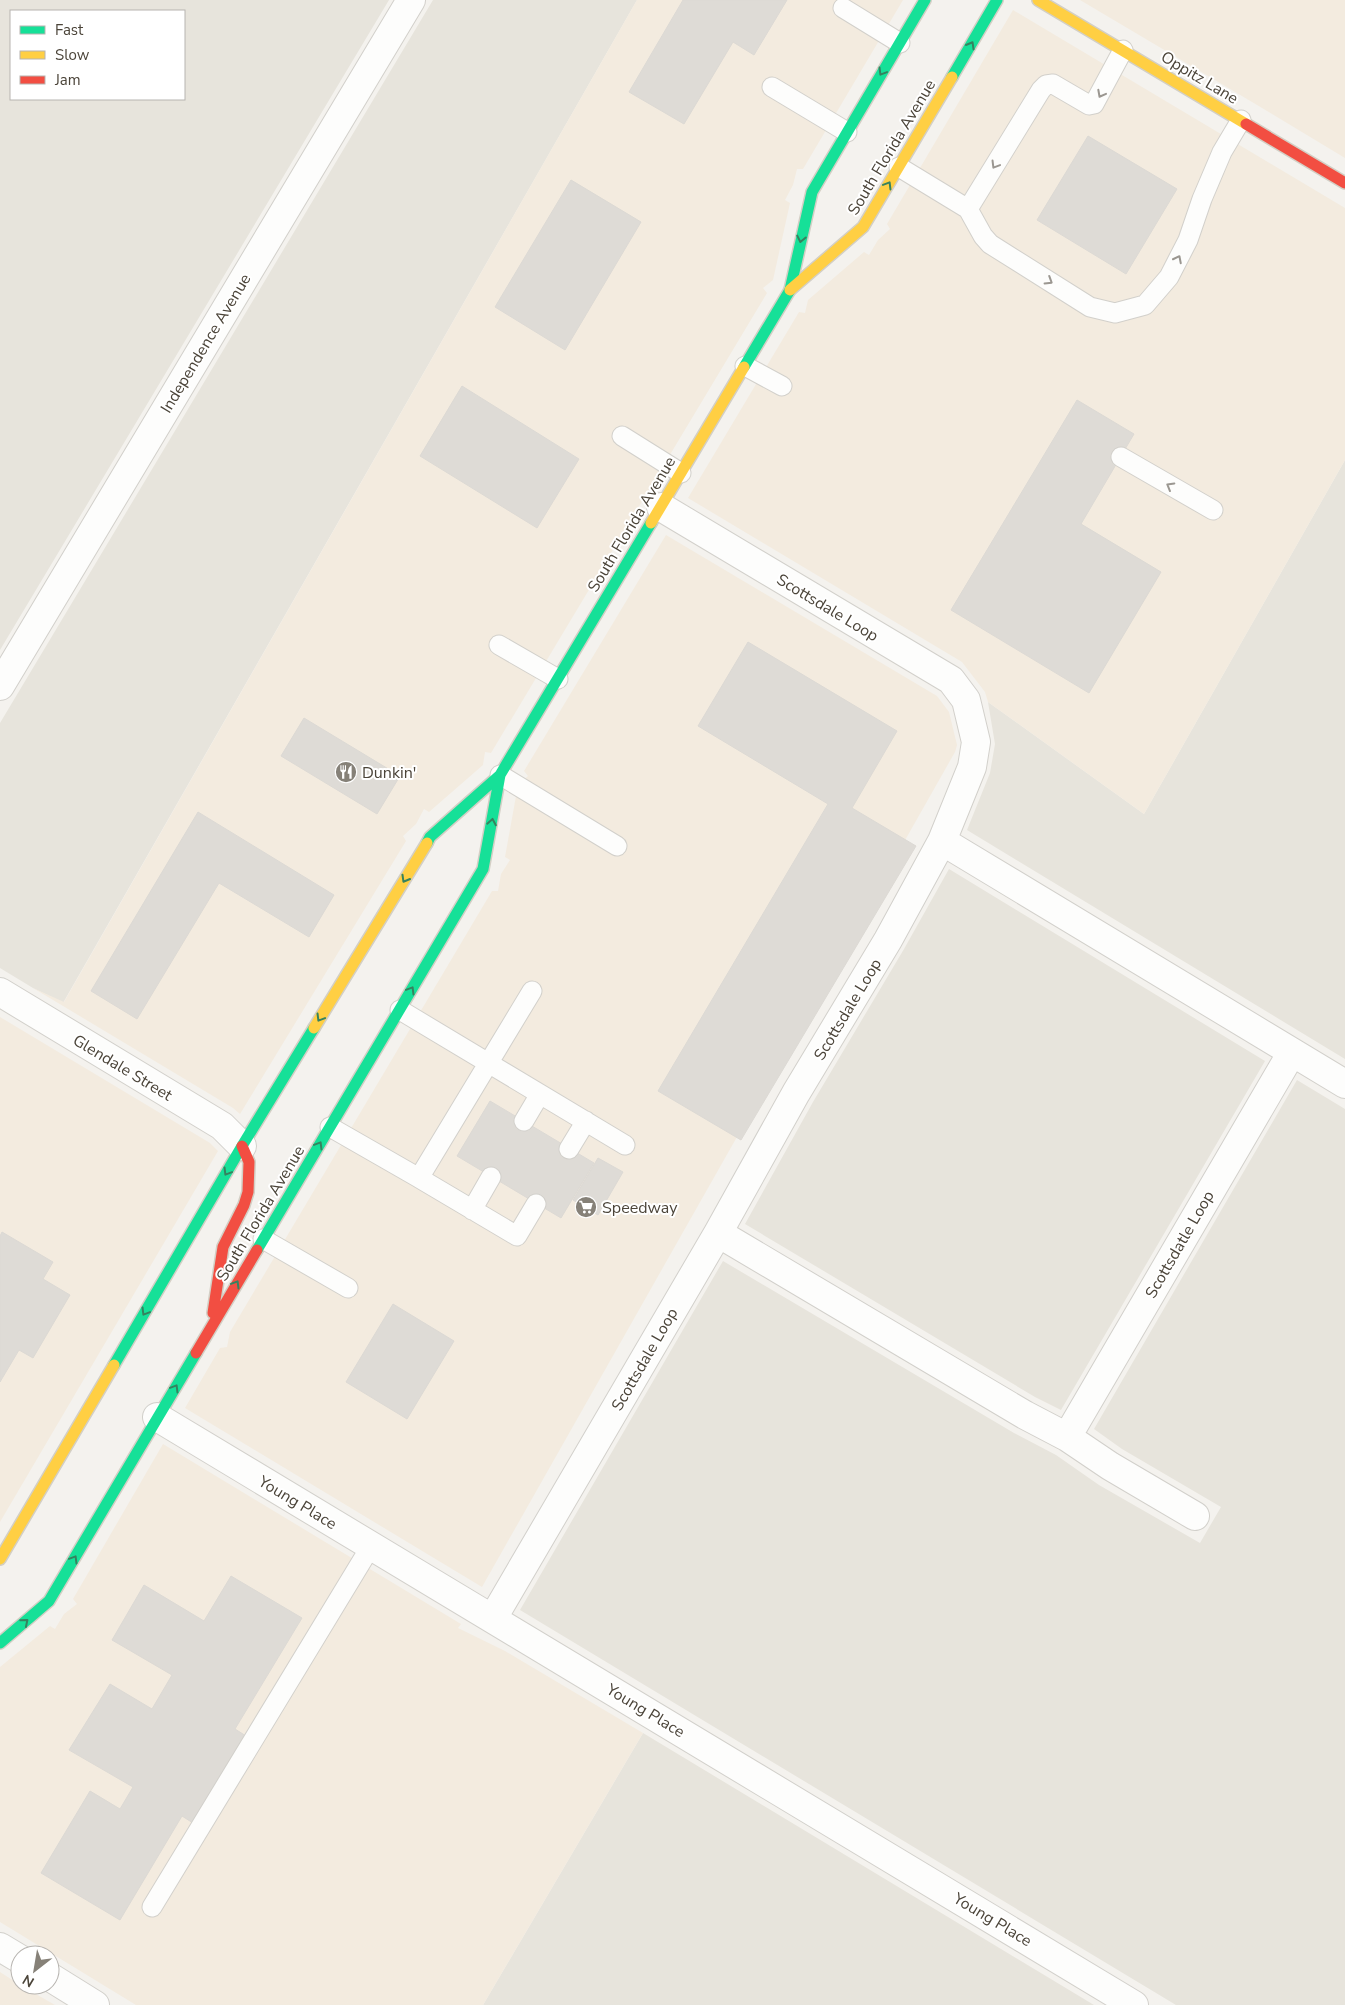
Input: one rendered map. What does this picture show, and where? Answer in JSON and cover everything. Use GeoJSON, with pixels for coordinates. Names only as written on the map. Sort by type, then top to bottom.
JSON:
{"type":"FeatureCollection","features":[{"type":"Feature","properties":{"kind":"main road","name":"South Florida Avenue"},"geometry":{"type":"LineString","coordinates":[[0,1559],[242,1146],[430,837],[500,775],[745,366],[790,290],[812,192],[925,0]]}},
{"type":"Feature","properties":{"kind":"main road","name":"South Florida Avenue"},"geometry":{"type":"LineString","coordinates":[[790,290],[863,227],[997,0]]}},
{"type":"Feature","properties":{"kind":"main road","name":"Oppitz Lane"},"geometry":{"type":"LineString","coordinates":[[1038,0],[1345,183]]}},
{"type":"Feature","properties":{"kind":"main road","name":"South Florida Avenue"},"geometry":{"type":"LineString","coordinates":[[0,1642],[50,1601],[157,1417],[483,869],[500,775]]}},
{"type":"Feature","properties":{"kind":"main road"},"geometry":{"type":"LineString","coordinates":[[211,1326],[223,1247],[244,1205],[248,1192],[249,1162],[242,1146]]}},
{"type":"Feature","properties":{"kind":"street","name":"Independence Avenue"},"geometry":{"type":"LineString","coordinates":[[0,686],[411,0]]}},
{"type":"Feature","properties":{"kind":"street","name":"Scottsdale Loop"},"geometry":{"type":"LineString","coordinates":[[493,1618],[718,1233],[796,1093],[888,940],[942,840],[972,767],[976,742],[966,700],[951,680],[661,507]]}},
{"type":"Feature","properties":{"kind":"street"},"geometry":{"type":"LineString","coordinates":[[942,840],[1345,1084]]}},
{"type":"Feature","properties":{"kind":"street","name":"Glendale Street"},"geometry":{"type":"LineString","coordinates":[[0,992],[222,1126],[242,1146]]}},
{"type":"Feature","properties":{"kind":"street","name":"Scottsdatle Loop"},"geometry":{"type":"LineString","coordinates":[[1067,1437],[1292,1052]]}},
{"type":"Feature","properties":{"kind":"street"},"geometry":{"type":"LineString","coordinates":[[718,1233],[1025,1415],[1067,1437],[1110,1466],[1195,1516]]}},
{"type":"Feature","properties":{"kind":"street","name":"Young Place"},"geometry":{"type":"LineString","coordinates":[[157,1417],[1134,2005]]}},
{"type":"Feature","properties":{"kind":"street"},"geometry":{"type":"LineString","coordinates":[[60,1983],[95,2005]]}},
{"type":"Feature","properties":{"kind":"lane"},"geometry":{"type":"LineString","coordinates":[[843,8],[900,43]]}},
{"type":"Feature","properties":{"kind":"lane"},"geometry":{"type":"LineString","coordinates":[[968,209],[1046,84],[1053,84],[1089,105],[1094,104],[1123,50]]}},
{"type":"Feature","properties":{"kind":"lane"},"geometry":{"type":"LineString","coordinates":[[772,87],[847,132]]}},
{"type":"Feature","properties":{"kind":"lane"},"geometry":{"type":"LineString","coordinates":[[899,167],[968,209],[983,236],[990,244],[1090,306],[1115,313],[1145,305],[1169,277],[1188,240],[1202,199],[1222,152],[1240,120]]}},
{"type":"Feature","properties":{"kind":"lane"},"geometry":{"type":"LineString","coordinates":[[745,366],[782,386]]}},
{"type":"Feature","properties":{"kind":"lane"},"geometry":{"type":"LineString","coordinates":[[622,436],[681,473]]}},
{"type":"Feature","properties":{"kind":"lane"},"geometry":{"type":"LineString","coordinates":[[1121,457],[1212,510]]}},
{"type":"Feature","properties":{"kind":"lane"},"geometry":{"type":"LineString","coordinates":[[500,645],[558,679]]}},
{"type":"Feature","properties":{"kind":"lane"},"geometry":{"type":"LineString","coordinates":[[500,775],[617,846]]}},
{"type":"Feature","properties":{"kind":"lane"},"geometry":{"type":"LineString","coordinates":[[420,1178],[532,991]]}},
{"type":"Feature","properties":{"kind":"lane"},"geometry":{"type":"LineString","coordinates":[[400,1010],[625,1145]]}},
{"type":"Feature","properties":{"kind":"lane"},"geometry":{"type":"LineString","coordinates":[[524,1121],[540,1094]]}},
{"type":"Feature","properties":{"kind":"lane"},"geometry":{"type":"LineString","coordinates":[[569,1148],[586,1121]]}},
{"type":"Feature","properties":{"kind":"lane"},"geometry":{"type":"LineString","coordinates":[[330,1127],[517,1236],[536,1204]]}},
{"type":"Feature","properties":{"kind":"lane"},"geometry":{"type":"LineString","coordinates":[[472,1210],[491,1177]]}},
{"type":"Feature","properties":{"kind":"lane"},"geometry":{"type":"LineString","coordinates":[[263,1239],[348,1288]]}},
{"type":"Feature","properties":{"kind":"lane"},"geometry":{"type":"LineString","coordinates":[[152,1907],[371,1546]]}},
{"type":"Feature","properties":{"kind":"shaded area"},"geometry":{"type":"Polygon","coordinates":[[[0,0],[389,0],[0,650],[0,0]]]}},
{"type":"Feature","properties":{"kind":"shaded area"},"geometry":{"type":"Polygon","coordinates":[[[433,0],[637,0],[63,1003],[0,968],[0,723],[433,0]]]}},
{"type":"Feature","properties":{"kind":"shaded area"},"geometry":{"type":"Polygon","coordinates":[[[637,0],[903,0],[803,169],[797,169],[793,185],[785,200],[790,203],[773,280],[763,288],[767,293],[491,753],[485,752],[483,765],[429,812],[424,809],[416,824],[403,836],[406,841],[240,1114],[33,988],[64,1002],[637,0]]]}},
{"type":"Feature","properties":{"kind":"shaded area"},"geometry":{"type":"Polygon","coordinates":[[[1080,0],[1345,0],[1345,158],[1252,102],[1080,0]]]}},
{"type":"Feature","properties":{"kind":"shaded area"},"geometry":{"type":"Polygon","coordinates":[[[1013,10],[1345,208],[1345,460],[1144,814],[988,702],[985,692],[962,662],[688,498],[799,312],[805,313],[808,300],[864,252],[869,255],[878,240],[890,229],[887,224],[1013,10]]]}},
{"type":"Feature","properties":{"kind":"shaded area"},"geometry":{"type":"Polygon","coordinates":[[[1345,460],[1345,1059],[967,830],[990,773],[995,744],[988,702],[1144,814],[1345,460]]]}},
{"type":"Feature","properties":{"kind":"shaded area"},"geometry":{"type":"Polygon","coordinates":[[[666,535],[937,696],[949,712],[957,745],[955,752],[482,1587],[185,1408],[220,1348],[227,1347],[230,1332],[492,891],[498,891],[501,874],[510,860],[505,857],[518,785],[528,776],[524,771],[666,535]]]}},
{"type":"Feature","properties":{"kind":"shaded area"},"geometry":{"type":"Polygon","coordinates":[[[949,869],[1265,1061],[1061,1410],[1035,1397],[745,1224],[813,1102],[949,869]]]}},
{"type":"Feature","properties":{"kind":"shaded area"},"geometry":{"type":"Polygon","coordinates":[[[0,1017],[210,1143],[218,1151],[0,1522],[0,1017]]]}},
{"type":"Feature","properties":{"kind":"shaded area"},"geometry":{"type":"Polygon","coordinates":[[[1297,1080],[1345,1109],[1345,2005],[1176,2005],[520,1610],[723,1261],[1014,1433],[1056,1455],[1099,1485],[1200,1543],[1221,1507],[1122,1449],[1094,1429],[1297,1080]]]}},
{"type":"Feature","properties":{"kind":"shaded area"},"geometry":{"type":"Polygon","coordinates":[[[163,1444],[461,1624],[458,1628],[505,1651],[643,1733],[483,2005],[136,2005],[60,1959],[60,1945],[38,1945],[0,1922],[0,1667],[50,1626],[55,1629],[64,1614],[77,1604],[73,1599],[163,1444]]]}},
{"type":"Feature","properties":{"kind":"shaded area"},"geometry":{"type":"Polygon","coordinates":[[[643,1733],[1094,2005],[483,2005],[643,1733]]]}},
{"type":"Feature","properties":{"kind":"shaded area"},"geometry":{"type":"Polygon","coordinates":[[[0,1972],[10,1978],[10,1995],[38,1995],[55,2005],[0,2005],[0,1972]]]}},
{"type":"Feature","properties":{"kind":"building"},"geometry":{"type":"Polygon","coordinates":[[[683,0],[787,0],[754,55],[733,42],[684,124],[629,92],[683,0]]]}},
{"type":"Feature","properties":{"kind":"building"},"geometry":{"type":"Polygon","coordinates":[[[1088,136],[1177,189],[1126,274],[1037,220],[1088,136]]]}},
{"type":"Feature","properties":{"kind":"building"},"geometry":{"type":"Polygon","coordinates":[[[571,180],[641,222],[565,350],[495,307],[571,180]]]}},
{"type":"Feature","properties":{"kind":"building"},"geometry":{"type":"Polygon","coordinates":[[[462,386],[579,459],[537,528],[420,456],[462,386]]]}},
{"type":"Feature","properties":{"kind":"building"},"geometry":{"type":"Polygon","coordinates":[[[1077,400],[1134,434],[1081,524],[1161,572],[1089,693],[951,610],[1077,400]]]}},
{"type":"Feature","properties":{"kind":"building"},"geometry":{"type":"Polygon","coordinates":[[[748,642],[897,731],[852,808],[916,846],[741,1140],[658,1091],[828,804],[698,726],[748,642]]]}},
{"type":"Feature","properties":{"kind":"building"},"geometry":{"type":"Polygon","coordinates":[[[304,718],[400,776],[377,814],[281,756],[304,718]]]}},
{"type":"Feature","properties":{"kind":"building"},"geometry":{"type":"Polygon","coordinates":[[[198,812],[334,895],[309,937],[219,883],[137,1019],[91,991],[198,812]]]}},
{"type":"Feature","properties":{"kind":"building"},"geometry":{"type":"Polygon","coordinates":[[[490,1101],[594,1163],[561,1218],[457,1156],[490,1101]]]}},
{"type":"Feature","properties":{"kind":"building"},"geometry":{"type":"Polygon","coordinates":[[[598,1158],[623,1172],[598,1215],[573,1200],[598,1158]]]}},
{"type":"Feature","properties":{"kind":"building"},"geometry":{"type":"Polygon","coordinates":[[[2,1232],[53,1262],[43,1279],[70,1295],[33,1358],[19,1350],[0,1382],[0,1236],[2,1232]]]}},
{"type":"Feature","properties":{"kind":"building"},"geometry":{"type":"Polygon","coordinates":[[[393,1304],[454,1341],[407,1419],[346,1382],[393,1304]]]}},
{"type":"Feature","properties":{"kind":"building"},"geometry":{"type":"Polygon","coordinates":[[[231,1576],[302,1618],[235,1729],[246,1736],[193,1823],[182,1816],[120,1920],[41,1873],[90,1791],[120,1809],[133,1787],[69,1750],[110,1684],[152,1709],[172,1675],[112,1640],[144,1585],[204,1621],[231,1576]]]}},
{"type":"Feature","properties":{"kind":"traffic: fast"},"geometry":{"type":"LineString","coordinates":[[744,367],[790,290],[812,192],[925,0]]}},
{"type":"Feature","properties":{"kind":"traffic: fast"},"geometry":{"type":"LineString","coordinates":[[952,77],[997,0]]}},
{"type":"Feature","properties":{"kind":"traffic: fast"},"geometry":{"type":"LineString","coordinates":[[427,843],[430,837],[500,775],[651,523]]}},
{"type":"Feature","properties":{"kind":"traffic: fast"},"geometry":{"type":"LineString","coordinates":[[257,1250],[483,869],[500,775]]}},
{"type":"Feature","properties":{"kind":"traffic: fast"},"geometry":{"type":"LineString","coordinates":[[114,1365],[242,1146],[314,1028]]}},
{"type":"Feature","properties":{"kind":"traffic: fast"},"geometry":{"type":"LineString","coordinates":[[0,1643],[49,1601],[196,1353]]}},
{"type":"Feature","properties":{"kind":"traffic: slow"},"geometry":{"type":"LineString","coordinates":[[1038,0],[1246,124]]}},
{"type":"Feature","properties":{"kind":"traffic: slow"},"geometry":{"type":"LineString","coordinates":[[790,290],[863,227],[952,77]]}},
{"type":"Feature","properties":{"kind":"traffic: slow"},"geometry":{"type":"LineString","coordinates":[[651,523],[744,367]]}},
{"type":"Feature","properties":{"kind":"traffic: slow"},"geometry":{"type":"LineString","coordinates":[[314,1028],[427,843]]}},
{"type":"Feature","properties":{"kind":"traffic: slow"},"geometry":{"type":"LineString","coordinates":[[0,1559],[114,1365]]}},
{"type":"Feature","properties":{"kind":"traffic: jam"},"geometry":{"type":"LineString","coordinates":[[1246,124],[1345,183]]}},
{"type":"Feature","properties":{"kind":"traffic: jam"},"geometry":{"type":"LineString","coordinates":[[213,1313],[223,1247],[244,1205],[248,1192],[249,1162],[242,1146]]}},
{"type":"Feature","properties":{"kind":"traffic: jam"},"geometry":{"type":"LineString","coordinates":[[196,1353],[257,1250]]}},
{"type":"Feature","properties":{"kind":"place","name":"Dunkin'"},"geometry":{"type":"Point","coordinates":[346,772]}},
{"type":"Feature","properties":{"kind":"place","name":"Speedway"},"geometry":{"type":"Point","coordinates":[586,1207]}}]}
